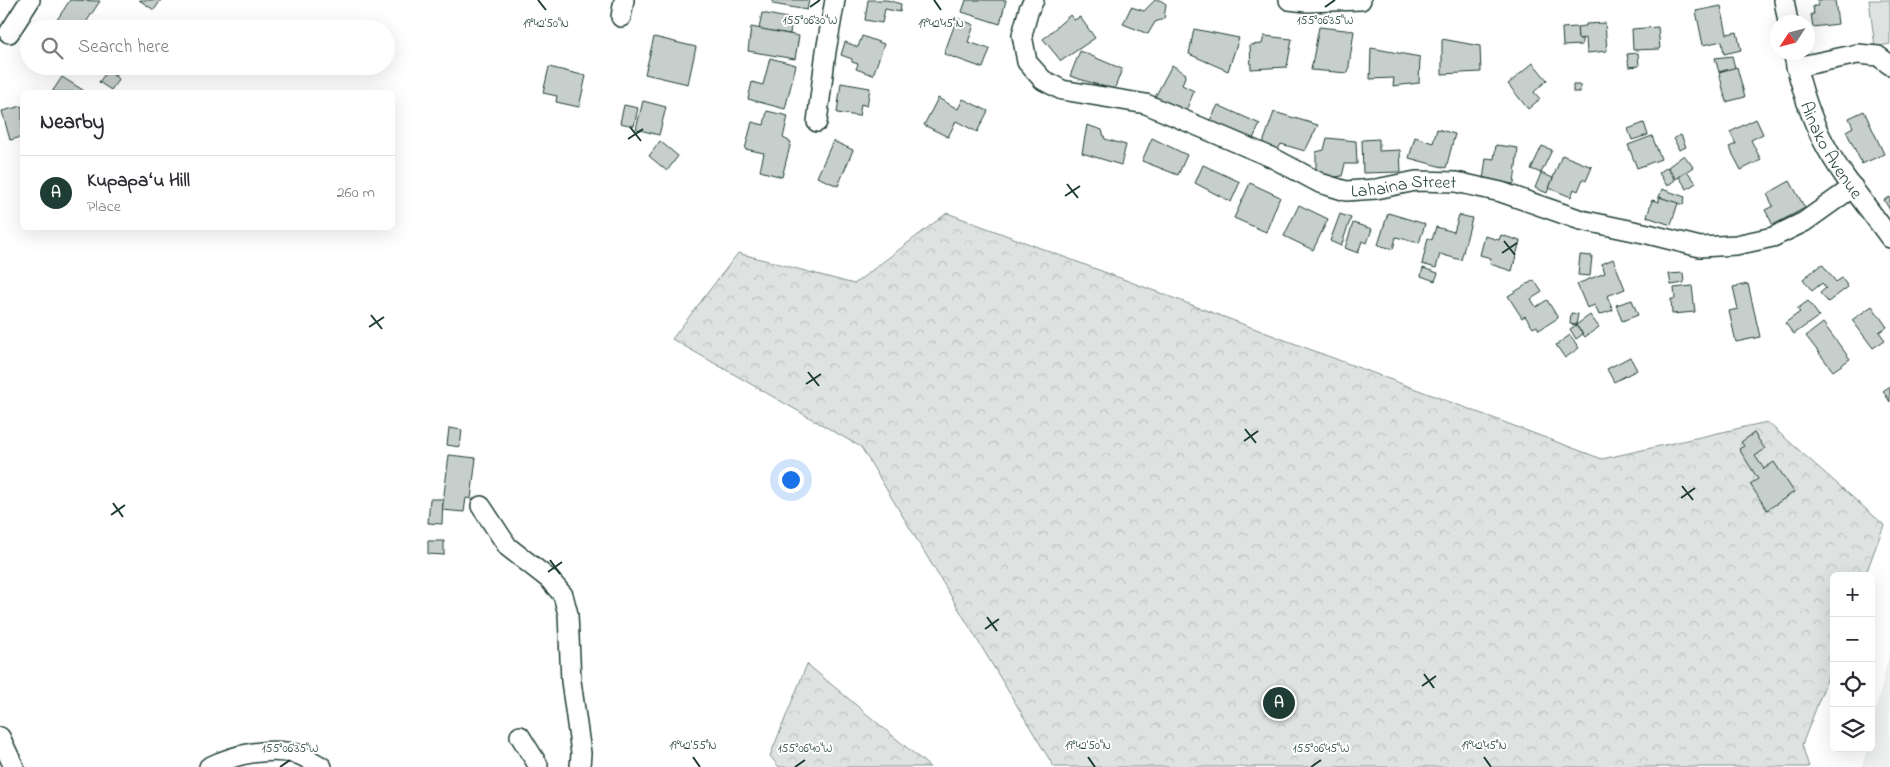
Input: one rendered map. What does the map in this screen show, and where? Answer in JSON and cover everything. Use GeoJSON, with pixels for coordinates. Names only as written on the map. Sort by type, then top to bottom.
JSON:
{"type":"FeatureCollection","features":[{"type":"Feature","properties":{"kind":"street"},"geometry":{"type":"LineString","coordinates":[[9,32],[30,0]]}},
{"type":"Feature","properties":{"kind":"street"},"geometry":{"type":"LineString","coordinates":[[817,122],[835,0]]}},
{"type":"Feature","properties":{"kind":"street","name":"Lahaina Street"},"geometry":{"type":"LineString","coordinates":[[1034,0],[1029,9],[1022,36],[1027,62],[1043,80],[1062,90],[1146,104],[1190,121],[1273,158],[1320,183],[1346,191],[1376,189],[1416,181],[1456,182],[1500,192],[1581,220],[1700,247],[1736,245],[1772,237],[1804,222],[1853,187]]}},
{"type":"Feature","properties":{"kind":"street"},"geometry":{"type":"LineString","coordinates":[[1289,0],[1306,2],[1361,0]]}},
{"type":"Feature","properties":{"kind":"street"},"geometry":{"type":"LineString","coordinates":[[1784,0],[1787,15]]}},
{"type":"Feature","properties":{"kind":"street"},"geometry":{"type":"LineString","coordinates":[[1815,58],[1858,54],[1878,56],[1890,65]]}},
{"type":"Feature","properties":{"kind":"street","name":"Ainako Avenue"},"geometry":{"type":"LineString","coordinates":[[1795,60],[1805,98],[1824,144],[1890,238]]}},
{"type":"Feature","properties":{"kind":"street"},"geometry":{"type":"LineString","coordinates":[[482,506],[492,526],[508,547],[548,579],[563,595],[568,614],[571,681],[581,753],[580,767]]}},
{"type":"Feature","properties":{"kind":"street"},"geometry":{"type":"LineString","coordinates":[[520,736],[538,767]]}},
{"type":"Feature","properties":{"kind":"street"},"geometry":{"type":"LineString","coordinates":[[0,737],[14,767]]}},
{"type":"Feature","properties":{"kind":"street"},"geometry":{"type":"LineString","coordinates":[[209,767],[226,758],[270,751],[299,754],[322,767]]}},
{"type":"Feature","properties":{"kind":"shaded area"},"geometry":{"type":"Polygon","coordinates":[[[1890,651],[1890,767],[1862,767],[1866,752],[1875,752],[1875,713],[1890,651]]]}},
{"type":"Feature","properties":{"kind":"green space"},"geometry":{"type":"Polygon","coordinates":[[[1869,0],[1890,0],[1890,44],[1875,47],[1869,0]]]}},
{"type":"Feature","properties":{"kind":"green space"},"geometry":{"type":"Polygon","coordinates":[[[947,213],[1602,459],[1767,422],[1884,525],[1866,572],[1830,572],[1830,672],[1802,745],[1809,767],[1054,767],[861,447],[672,339],[738,253],[854,284],[947,213]]]}},
{"type":"Feature","properties":{"kind":"green space"},"geometry":{"type":"Polygon","coordinates":[[[807,664],[930,767],[779,767],[770,756],[807,664]]]}},
{"type":"Feature","properties":{"kind":"building"},"geometry":{"type":"Polygon","coordinates":[[[70,0],[100,1],[88,20],[57,20],[70,0]]]}},
{"type":"Feature","properties":{"kind":"building"},"geometry":{"type":"Polygon","coordinates":[[[139,0],[161,0],[154,10],[139,0]]]}},
{"type":"Feature","properties":{"kind":"building"},"geometry":{"type":"Polygon","coordinates":[[[773,0],[809,0],[807,10],[773,4],[773,0]]]}},
{"type":"Feature","properties":{"kind":"building"},"geometry":{"type":"Polygon","coordinates":[[[868,0],[887,0],[901,4],[900,12],[885,9],[882,23],[865,20],[868,0]]]}},
{"type":"Feature","properties":{"kind":"building"},"geometry":{"type":"Polygon","coordinates":[[[966,0],[1006,0],[1000,24],[962,12],[966,0]]]}},
{"type":"Feature","properties":{"kind":"building"},"geometry":{"type":"Polygon","coordinates":[[[1155,0],[1160,0],[1166,4],[1164,19],[1155,22],[1148,34],[1123,24],[1131,7],[1144,11],[1155,0]]]}},
{"type":"Feature","properties":{"kind":"building"},"geometry":{"type":"Polygon","coordinates":[[[1817,0],[1835,0],[1838,24],[1815,27],[1815,15],[1811,14],[1814,14],[1813,6],[1818,6],[1817,0]]]}},
{"type":"Feature","properties":{"kind":"building"},"geometry":{"type":"Polygon","coordinates":[[[1721,6],[1727,34],[1737,32],[1741,50],[1724,54],[1722,41],[1703,45],[1696,11],[1721,6]]]}},
{"type":"Feature","properties":{"kind":"building"},"geometry":{"type":"Polygon","coordinates":[[[762,13],[792,19],[790,34],[759,29],[762,13]]]}},
{"type":"Feature","properties":{"kind":"building"},"geometry":{"type":"Polygon","coordinates":[[[1070,15],[1074,20],[1080,17],[1095,38],[1061,61],[1043,39],[1070,15]]]}},
{"type":"Feature","properties":{"kind":"building"},"geometry":{"type":"Polygon","coordinates":[[[957,18],[974,25],[968,42],[990,49],[983,68],[944,54],[957,18]]]}},
{"type":"Feature","properties":{"kind":"building"},"geometry":{"type":"Polygon","coordinates":[[[1605,23],[1607,51],[1587,53],[1586,38],[1578,39],[1577,27],[1586,26],[1586,24],[1605,23]]]}},
{"type":"Feature","properties":{"kind":"building"},"geometry":{"type":"Polygon","coordinates":[[[751,27],[799,36],[795,59],[748,51],[751,27]]]}},
{"type":"Feature","properties":{"kind":"building"},"geometry":{"type":"Polygon","coordinates":[[[1319,27],[1354,31],[1348,73],[1311,70],[1319,27]]]}},
{"type":"Feature","properties":{"kind":"building"},"geometry":{"type":"Polygon","coordinates":[[[1577,27],[1578,39],[1582,39],[1582,45],[1563,46],[1562,28],[1577,27]]]}},
{"type":"Feature","properties":{"kind":"building"},"geometry":{"type":"Polygon","coordinates":[[[1658,27],[1660,49],[1633,50],[1632,29],[1658,27]]]}},
{"type":"Feature","properties":{"kind":"building"},"geometry":{"type":"Polygon","coordinates":[[[1194,29],[1239,38],[1228,71],[1189,54],[1194,29]]]}},
{"type":"Feature","properties":{"kind":"building"},"geometry":{"type":"Polygon","coordinates":[[[862,36],[884,44],[873,75],[856,69],[858,64],[852,62],[852,59],[841,55],[845,42],[858,47],[862,36]]]}},
{"type":"Feature","properties":{"kind":"building"},"geometry":{"type":"Polygon","coordinates":[[[1264,36],[1292,39],[1287,67],[1251,69],[1250,45],[1262,44],[1264,36]]]}},
{"type":"Feature","properties":{"kind":"building"},"geometry":{"type":"Polygon","coordinates":[[[654,37],[696,47],[688,84],[645,74],[654,37]]]}},
{"type":"Feature","properties":{"kind":"building"},"geometry":{"type":"Polygon","coordinates":[[[1442,39],[1480,46],[1481,72],[1442,74],[1442,39]]]}},
{"type":"Feature","properties":{"kind":"building"},"geometry":{"type":"Polygon","coordinates":[[[1371,48],[1420,57],[1419,83],[1393,86],[1394,78],[1370,79],[1371,48]]]}},
{"type":"Feature","properties":{"kind":"building"},"geometry":{"type":"Polygon","coordinates":[[[1080,51],[1122,69],[1114,90],[1070,76],[1080,51]]]}},
{"type":"Feature","properties":{"kind":"building"},"geometry":{"type":"Polygon","coordinates":[[[1638,53],[1639,66],[1629,67],[1627,54],[1638,53]]]}},
{"type":"Feature","properties":{"kind":"building"},"geometry":{"type":"Polygon","coordinates":[[[1732,56],[1735,68],[1719,72],[1715,58],[1732,56]]]}},
{"type":"Feature","properties":{"kind":"building"},"geometry":{"type":"Polygon","coordinates":[[[770,58],[796,65],[785,109],[748,99],[752,82],[763,85],[770,58]]]}},
{"type":"Feature","properties":{"kind":"building"},"geometry":{"type":"Polygon","coordinates":[[[1533,63],[1547,80],[1534,92],[1540,99],[1528,109],[1508,84],[1533,63]]]}},
{"type":"Feature","properties":{"kind":"building"},"geometry":{"type":"Polygon","coordinates":[[[1172,65],[1186,74],[1182,85],[1194,91],[1186,111],[1155,97],[1172,65]]]}},
{"type":"Feature","properties":{"kind":"building"},"geometry":{"type":"Polygon","coordinates":[[[549,67],[586,76],[579,107],[556,102],[557,96],[543,93],[549,67]]]}},
{"type":"Feature","properties":{"kind":"building"},"geometry":{"type":"Polygon","coordinates":[[[1737,67],[1745,97],[1726,102],[1719,72],[1737,67]]]}},
{"type":"Feature","properties":{"kind":"building"},"geometry":{"type":"Polygon","coordinates":[[[104,75],[113,75],[119,79],[111,90],[99,82],[104,75]]]}},
{"type":"Feature","properties":{"kind":"building"},"geometry":{"type":"Polygon","coordinates":[[[62,77],[83,90],[53,90],[62,77]]]}},
{"type":"Feature","properties":{"kind":"building"},"geometry":{"type":"Polygon","coordinates":[[[841,83],[870,88],[867,106],[861,104],[859,116],[837,113],[841,83]]]}},
{"type":"Feature","properties":{"kind":"building"},"geometry":{"type":"Polygon","coordinates":[[[1573,85],[1580,85],[1580,92],[1573,92],[1573,85]]]}},
{"type":"Feature","properties":{"kind":"building"},"geometry":{"type":"Polygon","coordinates":[[[938,98],[958,109],[963,99],[988,111],[977,132],[956,121],[948,137],[924,125],[938,98]]]}},
{"type":"Feature","properties":{"kind":"building"},"geometry":{"type":"Polygon","coordinates":[[[643,101],[666,107],[659,135],[636,129],[643,101]]]}},
{"type":"Feature","properties":{"kind":"building"},"geometry":{"type":"Polygon","coordinates":[[[624,105],[638,108],[634,126],[620,123],[624,105]]]}},
{"type":"Feature","properties":{"kind":"building"},"geometry":{"type":"Polygon","coordinates":[[[1218,105],[1260,124],[1250,145],[1208,124],[1218,105]]]}},
{"type":"Feature","properties":{"kind":"building"},"geometry":{"type":"Polygon","coordinates":[[[20,106],[20,138],[10,140],[2,111],[20,106]]]}},
{"type":"Feature","properties":{"kind":"building"},"geometry":{"type":"Polygon","coordinates":[[[767,111],[788,116],[783,138],[791,142],[782,177],[760,171],[764,153],[745,149],[752,122],[764,125],[767,111]]]}},
{"type":"Feature","properties":{"kind":"building"},"geometry":{"type":"Polygon","coordinates":[[[1864,111],[1884,154],[1862,164],[1846,131],[1853,127],[1849,118],[1864,111]]]}},
{"type":"Feature","properties":{"kind":"building"},"geometry":{"type":"Polygon","coordinates":[[[1274,112],[1318,125],[1305,151],[1281,144],[1277,151],[1262,146],[1274,112]]]}},
{"type":"Feature","properties":{"kind":"building"},"geometry":{"type":"Polygon","coordinates":[[[1756,119],[1763,134],[1751,140],[1761,160],[1741,170],[1729,147],[1736,144],[1730,132],[1756,119]]]}},
{"type":"Feature","properties":{"kind":"building"},"geometry":{"type":"Polygon","coordinates":[[[1644,123],[1648,135],[1632,140],[1628,129],[1644,123]]]}},
{"type":"Feature","properties":{"kind":"building"},"geometry":{"type":"Polygon","coordinates":[[[1087,125],[1102,130],[1105,139],[1126,145],[1121,165],[1082,153],[1087,125]]]}},
{"type":"Feature","properties":{"kind":"building"},"geometry":{"type":"Polygon","coordinates":[[[1437,129],[1455,134],[1446,168],[1409,158],[1415,137],[1433,143],[1437,129]]]}},
{"type":"Feature","properties":{"kind":"building"},"geometry":{"type":"Polygon","coordinates":[[[1681,135],[1686,147],[1679,150],[1674,138],[1681,135]]]}},
{"type":"Feature","properties":{"kind":"building"},"geometry":{"type":"Polygon","coordinates":[[[1652,136],[1661,159],[1637,168],[1628,145],[1652,136]]]}},
{"type":"Feature","properties":{"kind":"building"},"geometry":{"type":"Polygon","coordinates":[[[1152,138],[1187,155],[1178,175],[1142,161],[1152,138]]]}},
{"type":"Feature","properties":{"kind":"building"},"geometry":{"type":"Polygon","coordinates":[[[1327,138],[1356,141],[1357,164],[1345,164],[1342,176],[1330,178],[1316,171],[1316,152],[1324,150],[1327,138]]]}},
{"type":"Feature","properties":{"kind":"building"},"geometry":{"type":"Polygon","coordinates":[[[1379,139],[1379,151],[1400,150],[1401,172],[1363,173],[1362,140],[1379,139]]]}},
{"type":"Feature","properties":{"kind":"building"},"geometry":{"type":"Polygon","coordinates":[[[660,141],[678,156],[667,171],[649,156],[660,141]]]}},
{"type":"Feature","properties":{"kind":"building"},"geometry":{"type":"Polygon","coordinates":[[[833,141],[853,150],[838,186],[817,177],[833,141]]]}},
{"type":"Feature","properties":{"kind":"building"},"geometry":{"type":"Polygon","coordinates":[[[1496,145],[1518,148],[1514,184],[1483,180],[1486,158],[1494,159],[1496,145]]]}},
{"type":"Feature","properties":{"kind":"building"},"geometry":{"type":"Polygon","coordinates":[[[1542,146],[1552,150],[1541,173],[1531,169],[1542,146]]]}},
{"type":"Feature","properties":{"kind":"building"},"geometry":{"type":"Polygon","coordinates":[[[1562,155],[1592,167],[1586,181],[1583,179],[1578,191],[1574,189],[1571,197],[1549,188],[1562,155]]]}},
{"type":"Feature","properties":{"kind":"building"},"geometry":{"type":"Polygon","coordinates":[[[1684,155],[1693,167],[1676,179],[1668,167],[1684,155]]]}},
{"type":"Feature","properties":{"kind":"building"},"geometry":{"type":"Polygon","coordinates":[[[1203,165],[1240,182],[1231,202],[1195,183],[1203,165]]]}},
{"type":"Feature","properties":{"kind":"building"},"geometry":{"type":"Polygon","coordinates":[[[1667,167],[1675,180],[1667,186],[1659,173],[1667,167]]]}},
{"type":"Feature","properties":{"kind":"building"},"geometry":{"type":"Polygon","coordinates":[[[1687,171],[1696,183],[1687,189],[1679,177],[1687,171]]]}},
{"type":"Feature","properties":{"kind":"building"},"geometry":{"type":"Polygon","coordinates":[[[1541,173],[1553,178],[1547,193],[1535,188],[1541,173]]]}},
{"type":"Feature","properties":{"kind":"building"},"geometry":{"type":"Polygon","coordinates":[[[1790,181],[1805,208],[1773,225],[1765,210],[1773,206],[1767,194],[1790,181]]]}},
{"type":"Feature","properties":{"kind":"building"},"geometry":{"type":"Polygon","coordinates":[[[1250,183],[1280,197],[1266,232],[1234,218],[1250,183]]]}},
{"type":"Feature","properties":{"kind":"building"},"geometry":{"type":"Polygon","coordinates":[[[1662,189],[1685,197],[1683,205],[1659,197],[1662,189]]]}},
{"type":"Feature","properties":{"kind":"building"},"geometry":{"type":"Polygon","coordinates":[[[1659,197],[1678,203],[1671,225],[1647,217],[1652,200],[1659,202],[1659,197]]]}},
{"type":"Feature","properties":{"kind":"building"},"geometry":{"type":"Polygon","coordinates":[[[1890,197],[1890,210],[1884,200],[1890,197]]]}},
{"type":"Feature","properties":{"kind":"building"},"geometry":{"type":"Polygon","coordinates":[[[1299,205],[1328,219],[1313,250],[1284,236],[1299,205]]]}},
{"type":"Feature","properties":{"kind":"building"},"geometry":{"type":"Polygon","coordinates":[[[1388,213],[1425,224],[1419,243],[1396,237],[1393,249],[1378,245],[1388,213]]]}},
{"type":"Feature","properties":{"kind":"building"},"geometry":{"type":"Polygon","coordinates":[[[1340,214],[1351,218],[1341,246],[1330,241],[1340,214]]]}},
{"type":"Feature","properties":{"kind":"building"},"geometry":{"type":"Polygon","coordinates":[[[1459,215],[1472,218],[1461,260],[1440,254],[1436,268],[1422,264],[1428,238],[1432,240],[1436,227],[1454,232],[1459,215]]]}},
{"type":"Feature","properties":{"kind":"building"},"geometry":{"type":"Polygon","coordinates":[[[1353,223],[1372,229],[1367,243],[1362,241],[1358,253],[1345,248],[1353,223]]]}},
{"type":"Feature","properties":{"kind":"building"},"geometry":{"type":"Polygon","coordinates":[[[1501,235],[1520,241],[1512,271],[1490,264],[1491,258],[1480,255],[1485,236],[1499,240],[1501,235]]]}},
{"type":"Feature","properties":{"kind":"building"},"geometry":{"type":"Polygon","coordinates":[[[1580,255],[1592,256],[1590,276],[1578,275],[1580,255]]]}},
{"type":"Feature","properties":{"kind":"building"},"geometry":{"type":"Polygon","coordinates":[[[1613,259],[1625,289],[1607,296],[1613,310],[1599,315],[1595,305],[1587,308],[1577,284],[1605,273],[1602,264],[1613,259]]]}},
{"type":"Feature","properties":{"kind":"building"},"geometry":{"type":"Polygon","coordinates":[[[1822,264],[1836,282],[1842,278],[1848,287],[1828,302],[1820,293],[1826,288],[1822,283],[1812,291],[1803,279],[1822,264]]]}},
{"type":"Feature","properties":{"kind":"building"},"geometry":{"type":"Polygon","coordinates":[[[1423,268],[1438,273],[1435,281],[1421,276],[1423,268]]]}},
{"type":"Feature","properties":{"kind":"building"},"geometry":{"type":"Polygon","coordinates":[[[1683,273],[1684,283],[1671,285],[1669,274],[1683,273]]]}},
{"type":"Feature","properties":{"kind":"building"},"geometry":{"type":"Polygon","coordinates":[[[1534,280],[1542,292],[1531,299],[1536,307],[1547,300],[1558,318],[1539,330],[1537,326],[1533,328],[1525,316],[1522,318],[1508,296],[1534,280]]]}},
{"type":"Feature","properties":{"kind":"building"},"geometry":{"type":"Polygon","coordinates":[[[1748,284],[1760,337],[1736,342],[1729,311],[1738,309],[1733,287],[1748,284]]]}},
{"type":"Feature","properties":{"kind":"building"},"geometry":{"type":"Polygon","coordinates":[[[1692,286],[1695,312],[1672,314],[1671,299],[1675,299],[1674,288],[1692,286]]]}},
{"type":"Feature","properties":{"kind":"building"},"geometry":{"type":"Polygon","coordinates":[[[1632,300],[1638,315],[1622,321],[1616,305],[1632,300]]]}},
{"type":"Feature","properties":{"kind":"building"},"geometry":{"type":"Polygon","coordinates":[[[1808,301],[1819,316],[1794,334],[1785,323],[1800,312],[1797,309],[1808,301]]]}},
{"type":"Feature","properties":{"kind":"building"},"geometry":{"type":"Polygon","coordinates":[[[1872,306],[1887,327],[1879,332],[1885,340],[1873,348],[1852,320],[1872,306]]]}},
{"type":"Feature","properties":{"kind":"building"},"geometry":{"type":"Polygon","coordinates":[[[1571,313],[1578,314],[1576,325],[1570,324],[1571,313]]]}},
{"type":"Feature","properties":{"kind":"building"},"geometry":{"type":"Polygon","coordinates":[[[1590,315],[1599,327],[1585,337],[1576,325],[1590,315]]]}},
{"type":"Feature","properties":{"kind":"building"},"geometry":{"type":"Polygon","coordinates":[[[1823,323],[1850,359],[1833,371],[1806,336],[1823,323]]]}},
{"type":"Feature","properties":{"kind":"building"},"geometry":{"type":"Polygon","coordinates":[[[1576,325],[1583,334],[1576,339],[1570,329],[1576,325]]]}},
{"type":"Feature","properties":{"kind":"building"},"geometry":{"type":"Polygon","coordinates":[[[1570,335],[1579,348],[1565,358],[1556,345],[1570,335]]]}},
{"type":"Feature","properties":{"kind":"building"},"geometry":{"type":"Polygon","coordinates":[[[1630,357],[1637,370],[1614,382],[1607,369],[1630,357]]]}},
{"type":"Feature","properties":{"kind":"building"},"geometry":{"type":"Polygon","coordinates":[[[1890,386],[1890,402],[1883,391],[1890,386]]]}},
{"type":"Feature","properties":{"kind":"building"},"geometry":{"type":"Polygon","coordinates":[[[449,428],[462,430],[460,447],[447,445],[449,428]]]}},
{"type":"Feature","properties":{"kind":"building"},"geometry":{"type":"Polygon","coordinates":[[[1754,433],[1765,449],[1755,456],[1764,469],[1774,462],[1794,492],[1767,510],[1750,484],[1758,479],[1739,449],[1744,446],[1741,442],[1754,433]]]}},
{"type":"Feature","properties":{"kind":"building"},"geometry":{"type":"Polygon","coordinates":[[[449,455],[476,458],[471,499],[466,498],[464,512],[442,510],[449,455]]]}},
{"type":"Feature","properties":{"kind":"building"},"geometry":{"type":"Polygon","coordinates":[[[430,499],[443,499],[442,524],[428,523],[430,499]]]}},
{"type":"Feature","properties":{"kind":"building"},"geometry":{"type":"Polygon","coordinates":[[[428,541],[444,541],[444,555],[428,554],[428,541]]]}},
{"type":"Feature","properties":{"kind":"place","name":"Kupapaʻu Hill"},"geometry":{"type":"Point","coordinates":[1279,703]}}]}
